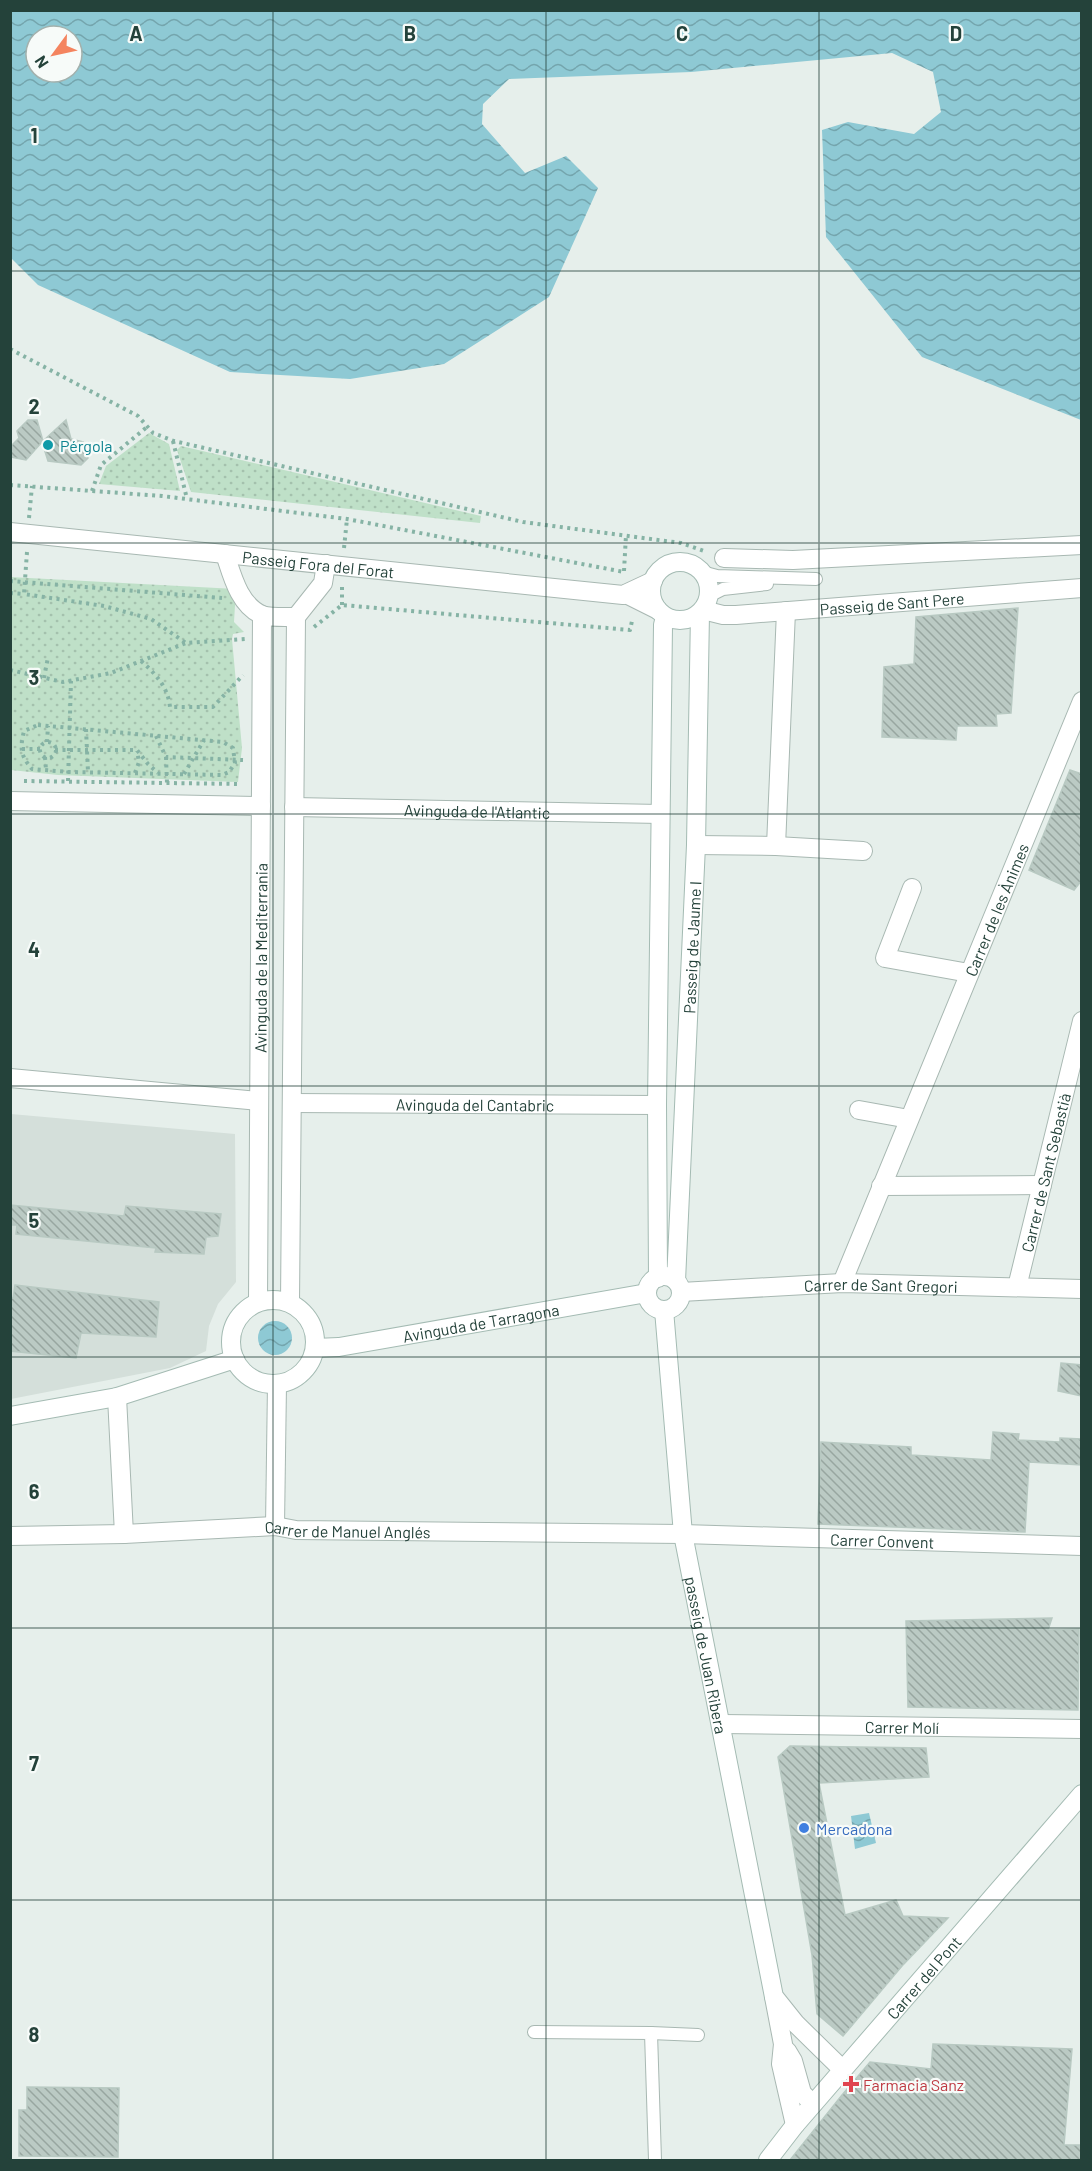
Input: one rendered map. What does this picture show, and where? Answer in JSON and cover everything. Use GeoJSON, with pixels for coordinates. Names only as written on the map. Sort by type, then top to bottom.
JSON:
{"type":"FeatureCollection","features":[{"type":"Feature","properties":{"kind":"street","name":"Passeig Fora del Forat"},"geometry":{"type":"LineString","coordinates":[[10,532],[626,594],[662,614]]}},
{"type":"Feature","properties":{"kind":"street"},"geometry":{"type":"LineString","coordinates":[[724,558],[793,560],[1082,545]]}},
{"type":"Feature","properties":{"kind":"street"},"geometry":{"type":"LineString","coordinates":[[225,554],[236,589],[262,615],[296,617],[323,583],[326,564]]}},
{"type":"Feature","properties":{"kind":"street"},"geometry":{"type":"LineString","coordinates":[[677,562],[695,566],[702,572],[709,585],[704,606],[689,619],[681,621],[662,614],[651,594],[655,576],[664,566],[677,562]]}},
{"type":"Feature","properties":{"kind":"street","name":"Passeig Fora del Forat"},"geometry":{"type":"LineString","coordinates":[[626,594],[653,582]]}},
{"type":"Feature","properties":{"kind":"street","name":"Passeig de Sant Pere"},"geometry":{"type":"LineString","coordinates":[[704,606],[723,615],[1082,588]]}},
{"type":"Feature","properties":{"kind":"street","name":"Passeig de Jaume I"},"geometry":{"type":"LineString","coordinates":[[678,1286],[704,606]]}},
{"type":"Feature","properties":{"kind":"street"},"geometry":{"type":"LineString","coordinates":[[776,846],[786,610]]}},
{"type":"Feature","properties":{"kind":"street","name":"Passeig de Jaume I"},"geometry":{"type":"LineString","coordinates":[[658,1278],[657,1105],[662,614]]}},
{"type":"Feature","properties":{"kind":"street","name":"Avinguda de la Mediterrania"},"geometry":{"type":"LineString","coordinates":[[258,1302],[262,615]]}},
{"type":"Feature","properties":{"kind":"street","name":"Avinguda de la Mediterrania"},"geometry":{"type":"LineString","coordinates":[[290,1303],[296,617]]}},
{"type":"Feature","properties":{"kind":"street","name":"Carrer de les Ànimes"},"geometry":{"type":"LineString","coordinates":[[842,1283],[1082,701]]}},
{"type":"Feature","properties":{"kind":"street"},"geometry":{"type":"LineString","coordinates":[[10,801],[261,806]]}},
{"type":"Feature","properties":{"kind":"street","name":"Avinguda de l'Atlantic"},"geometry":{"type":"LineString","coordinates":[[294,807],[660,814]]}},
{"type":"Feature","properties":{"kind":"street"},"geometry":{"type":"LineString","coordinates":[[696,845],[776,846],[863,851]]}},
{"type":"Feature","properties":{"kind":"street","name":"Carrer de les Ànimes"},"geometry":{"type":"LineString","coordinates":[[912,888],[885,958],[969,973]]}},
{"type":"Feature","properties":{"kind":"street","name":"Carrer de Sant Sebastià"},"geometry":{"type":"LineString","coordinates":[[1017,1287],[1078,1054],[1082,1021]]}},
{"type":"Feature","properties":{"kind":"street"},"geometry":{"type":"LineString","coordinates":[[10,1078],[259,1101]]}},
{"type":"Feature","properties":{"kind":"street","name":"Avinguda del Cantabric"},"geometry":{"type":"LineString","coordinates":[[292,1103],[657,1105]]}},
{"type":"Feature","properties":{"kind":"street"},"geometry":{"type":"LineString","coordinates":[[860,1110],[909,1119]]}},
{"type":"Feature","properties":{"kind":"street"},"geometry":{"type":"LineString","coordinates":[[881,1186],[1042,1185]]}},
{"type":"Feature","properties":{"kind":"street"},"geometry":{"type":"LineString","coordinates":[[666,1276],[678,1286],[680,1297],[675,1306],[664,1310],[654,1307],[650,1302],[647,1293],[651,1282],[658,1278],[666,1276]]}},
{"type":"Feature","properties":{"kind":"street","name":"Carrer de Sant Gregori"},"geometry":{"type":"LineString","coordinates":[[678,1286],[842,1283],[1082,1289]]}},
{"type":"Feature","properties":{"kind":"street","name":"Avinguda de Tarragona"},"geometry":{"type":"LineString","coordinates":[[315,1348],[339,1347],[647,1293]]}},
{"type":"Feature","properties":{"kind":"street"},"geometry":{"type":"LineString","coordinates":[[279,1300],[290,1303],[299,1309],[312,1327],[315,1348],[302,1372],[291,1380],[277,1384],[264,1383],[252,1378],[242,1370],[235,1359],[231,1346],[232,1332],[237,1320],[258,1302],[279,1300]]}},
{"type":"Feature","properties":{"kind":"street","name":"passeig de Juan Ribera"},"geometry":{"type":"LineString","coordinates":[[664,1310],[683,1533],[783,2044],[781,2064],[795,2125]]}},
{"type":"Feature","properties":{"kind":"street"},"geometry":{"type":"LineString","coordinates":[[10,1416],[117,1397],[235,1359]]}},
{"type":"Feature","properties":{"kind":"street"},"geometry":{"type":"LineString","coordinates":[[274,1526],[277,1384]]}},
{"type":"Feature","properties":{"kind":"street"},"geometry":{"type":"LineString","coordinates":[[117,1397],[124,1534]]}},
{"type":"Feature","properties":{"kind":"street","name":"Carrer de Manuel Anglés"},"geometry":{"type":"LineString","coordinates":[[10,1536],[124,1534],[274,1526],[296,1530],[683,1533]]}},
{"type":"Feature","properties":{"kind":"street","name":"Carrer Convent"},"geometry":{"type":"LineString","coordinates":[[683,1533],[1082,1546]]}},
{"type":"Feature","properties":{"kind":"street","name":"Carrer Molí"},"geometry":{"type":"LineString","coordinates":[[722,1724],[1082,1729]]}},
{"type":"Feature","properties":{"kind":"street","name":"Carrer del Pont"},"geometry":{"type":"LineString","coordinates":[[768,2160],[813,2104],[1082,1794]]}},
{"type":"Feature","properties":{"kind":"street","name":"passeig de Juan Ribera"},"geometry":{"type":"LineString","coordinates":[[774,1998],[796,2024],[843,2070]]}},
{"type":"Feature","properties":{"kind":"street","name":"passeig de Juan Ribera"},"geometry":{"type":"LineString","coordinates":[[783,2044],[792,2061],[802,2093],[813,2104]]}},
{"type":"Feature","properties":{"kind":"lane"},"geometry":{"type":"LineString","coordinates":[[702,572],[717,576],[816,579],[723,589],[704,606]]}},
{"type":"Feature","properties":{"kind":"lane"},"geometry":{"type":"LineString","coordinates":[[534,2032],[698,2035]]}},
{"type":"Feature","properties":{"kind":"lane"},"geometry":{"type":"LineString","coordinates":[[651,2033],[655,2160]]}},
{"type":"Feature","properties":{"kind":"path"},"geometry":{"type":"LineString","coordinates":[[10,350],[138,417],[153,433],[172,441],[523,522],[681,543],[724,558]]}},
{"type":"Feature","properties":{"kind":"path"},"geometry":{"type":"LineString","coordinates":[[92,491],[100,465],[147,427]]}},
{"type":"Feature","properties":{"kind":"path"},"geometry":{"type":"LineString","coordinates":[[172,441],[187,499]]}},
{"type":"Feature","properties":{"kind":"path"},"geometry":{"type":"LineString","coordinates":[[10,485],[187,499],[347,519],[624,572],[626,535]]}},
{"type":"Feature","properties":{"kind":"path"},"geometry":{"type":"LineString","coordinates":[[10,581],[225,599]]}},
{"type":"Feature","properties":{"kind":"path"},"geometry":{"type":"LineString","coordinates":[[10,593],[24,594]]}},
{"type":"Feature","properties":{"kind":"path"},"geometry":{"type":"LineString","coordinates":[[246,629],[249,639]]}},
{"type":"Feature","properties":{"kind":"path"},"geometry":{"type":"LineString","coordinates":[[10,670],[63,682],[71,681],[111,673],[186,643]]}},
{"type":"Feature","properties":{"kind":"path"},"geometry":{"type":"LineString","coordinates":[[44,678],[48,657]]}},
{"type":"Feature","properties":{"kind":"path"},"geometry":{"type":"LineString","coordinates":[[141,661],[156,674],[169,697],[170,707],[213,707],[245,673]]}},
{"type":"Feature","properties":{"kind":"path"},"geometry":{"type":"LineString","coordinates":[[68,781],[71,681]]}},
{"type":"Feature","properties":{"kind":"path"},"geometry":{"type":"LineString","coordinates":[[38,725],[70,728],[224,742],[233,748],[235,761],[229,772],[222,775],[69,772],[32,769],[23,758],[24,731],[38,725]]}},
{"type":"Feature","properties":{"kind":"path"},"geometry":{"type":"LineString","coordinates":[[47,742],[48,726]]}},
{"type":"Feature","properties":{"kind":"path"},"geometry":{"type":"LineString","coordinates":[[86,729],[88,772]]}},
{"type":"Feature","properties":{"kind":"path"},"geometry":{"type":"LineString","coordinates":[[156,736],[166,757],[167,783]]}},
{"type":"Feature","properties":{"kind":"path"},"geometry":{"type":"LineString","coordinates":[[184,774],[204,741]]}},
{"type":"Feature","properties":{"kind":"path"},"geometry":{"type":"LineString","coordinates":[[40,749],[47,742]]}},
{"type":"Feature","properties":{"kind":"path"},"geometry":{"type":"LineString","coordinates":[[45,758],[53,756],[55,750],[53,744],[47,742]]}},
{"type":"Feature","properties":{"kind":"path"},"geometry":{"type":"LineString","coordinates":[[22,749],[40,749]]}},
{"type":"Feature","properties":{"kind":"path"},"geometry":{"type":"LineString","coordinates":[[40,749],[45,758],[46,770]]}},
{"type":"Feature","properties":{"kind":"path"},"geometry":{"type":"LineString","coordinates":[[55,750],[137,750]]}},
{"type":"Feature","properties":{"kind":"path"},"geometry":{"type":"LineString","coordinates":[[135,773],[139,762],[137,750]]}},
{"type":"Feature","properties":{"kind":"path"},"geometry":{"type":"LineString","coordinates":[[137,750],[159,773]]}},
{"type":"Feature","properties":{"kind":"path"},"geometry":{"type":"LineString","coordinates":[[166,757],[244,760]]}},
{"type":"Feature","properties":{"kind":"path"},"geometry":{"type":"LineString","coordinates":[[23,780],[239,784]]}},
{"type":"Feature","properties":{"kind":"shaded area"},"geometry":{"type":"Polygon","coordinates":[[[11,1114],[235,1134],[236,1282],[218,1304],[209,1326],[206,1351],[170,1368],[11,1399],[11,1114]]]}},
{"type":"Feature","properties":{"kind":"green space"},"geometry":{"type":"Polygon","coordinates":[[[149,433],[169,444],[180,491],[99,484],[106,466],[149,433]]]}},
{"type":"Feature","properties":{"kind":"green space"},"geometry":{"type":"Polygon","coordinates":[[[181,446],[481,516],[480,523],[191,492],[177,450],[181,446]]]}},
{"type":"Feature","properties":{"kind":"green space"},"geometry":{"type":"Polygon","coordinates":[[[10,577],[236,589],[234,622],[244,632],[233,634],[232,639],[242,748],[238,782],[58,775],[11,770],[10,577]]]}},
{"type":"Feature","properties":{"kind":"water"},"geometry":{"type":"Polygon","coordinates":[[[10,11],[1081,11],[1081,420],[922,357],[826,237],[822,130],[848,122],[914,134],[941,112],[933,72],[892,53],[691,72],[509,79],[483,104],[482,124],[525,173],[566,156],[598,188],[549,297],[444,364],[350,379],[230,372],[38,285],[11,258],[10,11]]]}},
{"type":"Feature","properties":{"kind":"water"},"geometry":{"type":"Polygon","coordinates":[[[275,1321],[287,1326],[292,1338],[287,1350],[275,1355],[263,1350],[258,1338],[263,1326],[275,1321]]]}},
{"type":"Feature","properties":{"kind":"water"},"geometry":{"type":"Polygon","coordinates":[[[869,1813],[876,1843],[855,1849],[851,1816],[869,1813]]]}},
{"type":"Feature","properties":{"kind":"building","name":"Pérgola"},"geometry":{"type":"Polygon","coordinates":[[[28,420],[37,420],[43,441],[66,420],[71,439],[83,442],[88,458],[81,465],[48,461],[42,442],[26,460],[10,457],[10,447],[19,438],[17,431],[28,420]]]}},
{"type":"Feature","properties":{"kind":"building"},"geometry":{"type":"Polygon","coordinates":[[[1018,608],[1011,713],[996,714],[997,726],[957,726],[956,740],[882,737],[884,667],[914,664],[916,617],[1018,608]]]}},
{"type":"Feature","properties":{"kind":"building"},"geometry":{"type":"Polygon","coordinates":[[[1070,770],[1082,774],[1082,880],[1074,890],[1029,870],[1070,770]]]}},
{"type":"Feature","properties":{"kind":"building"},"geometry":{"type":"Polygon","coordinates":[[[10,1205],[124,1216],[126,1206],[221,1214],[218,1236],[206,1237],[204,1254],[155,1252],[156,1248],[16,1234],[17,1225],[10,1225],[10,1205]]]}},
{"type":"Feature","properties":{"kind":"building"},"geometry":{"type":"Polygon","coordinates":[[[15,1285],[159,1302],[156,1337],[81,1333],[76,1358],[10,1351],[10,1297],[13,1298],[15,1285]]]}},
{"type":"Feature","properties":{"kind":"building"},"geometry":{"type":"Polygon","coordinates":[[[1061,1363],[1082,1365],[1082,1396],[1058,1391],[1061,1363]]]}},
{"type":"Feature","properties":{"kind":"building"},"geometry":{"type":"Polygon","coordinates":[[[993,1432],[1019,1434],[1018,1440],[1060,1442],[1060,1438],[1082,1439],[1082,1465],[1029,1462],[1025,1532],[818,1524],[821,1442],[911,1447],[911,1455],[991,1460],[993,1432]]]}},
{"type":"Feature","properties":{"kind":"building"},"geometry":{"type":"Polygon","coordinates":[[[1052,1618],[1048,1630],[1079,1629],[1078,1710],[908,1707],[906,1621],[1052,1618]]]}},
{"type":"Feature","properties":{"kind":"building"},"geometry":{"type":"Polygon","coordinates":[[[790,1746],[926,1748],[929,1777],[819,1783],[845,1915],[896,1900],[903,1916],[948,1918],[902,1966],[843,2036],[817,2014],[812,1955],[778,1757],[790,1746]]]}},
{"type":"Feature","properties":{"kind":"building"},"geometry":{"type":"Polygon","coordinates":[[[933,2044],[1072,2049],[1064,2145],[1082,2145],[1082,2160],[790,2160],[870,2062],[931,2069],[933,2044]]]}},
{"type":"Feature","properties":{"kind":"building"},"geometry":{"type":"Polygon","coordinates":[[[27,2087],[119,2088],[118,2157],[19,2156],[19,2110],[27,2110],[27,2087]]]}},
{"type":"Feature","properties":{"kind":"place","name":"Pérgola"},"geometry":{"type":"Point","coordinates":[48,445]}},
{"type":"Feature","properties":{"kind":"place","name":"Mercadona"},"geometry":{"type":"Point","coordinates":[804,1828]}},
{"type":"Feature","properties":{"kind":"place","name":"Farmacia Sanz"},"geometry":{"type":"Point","coordinates":[851,2084]}}]}
